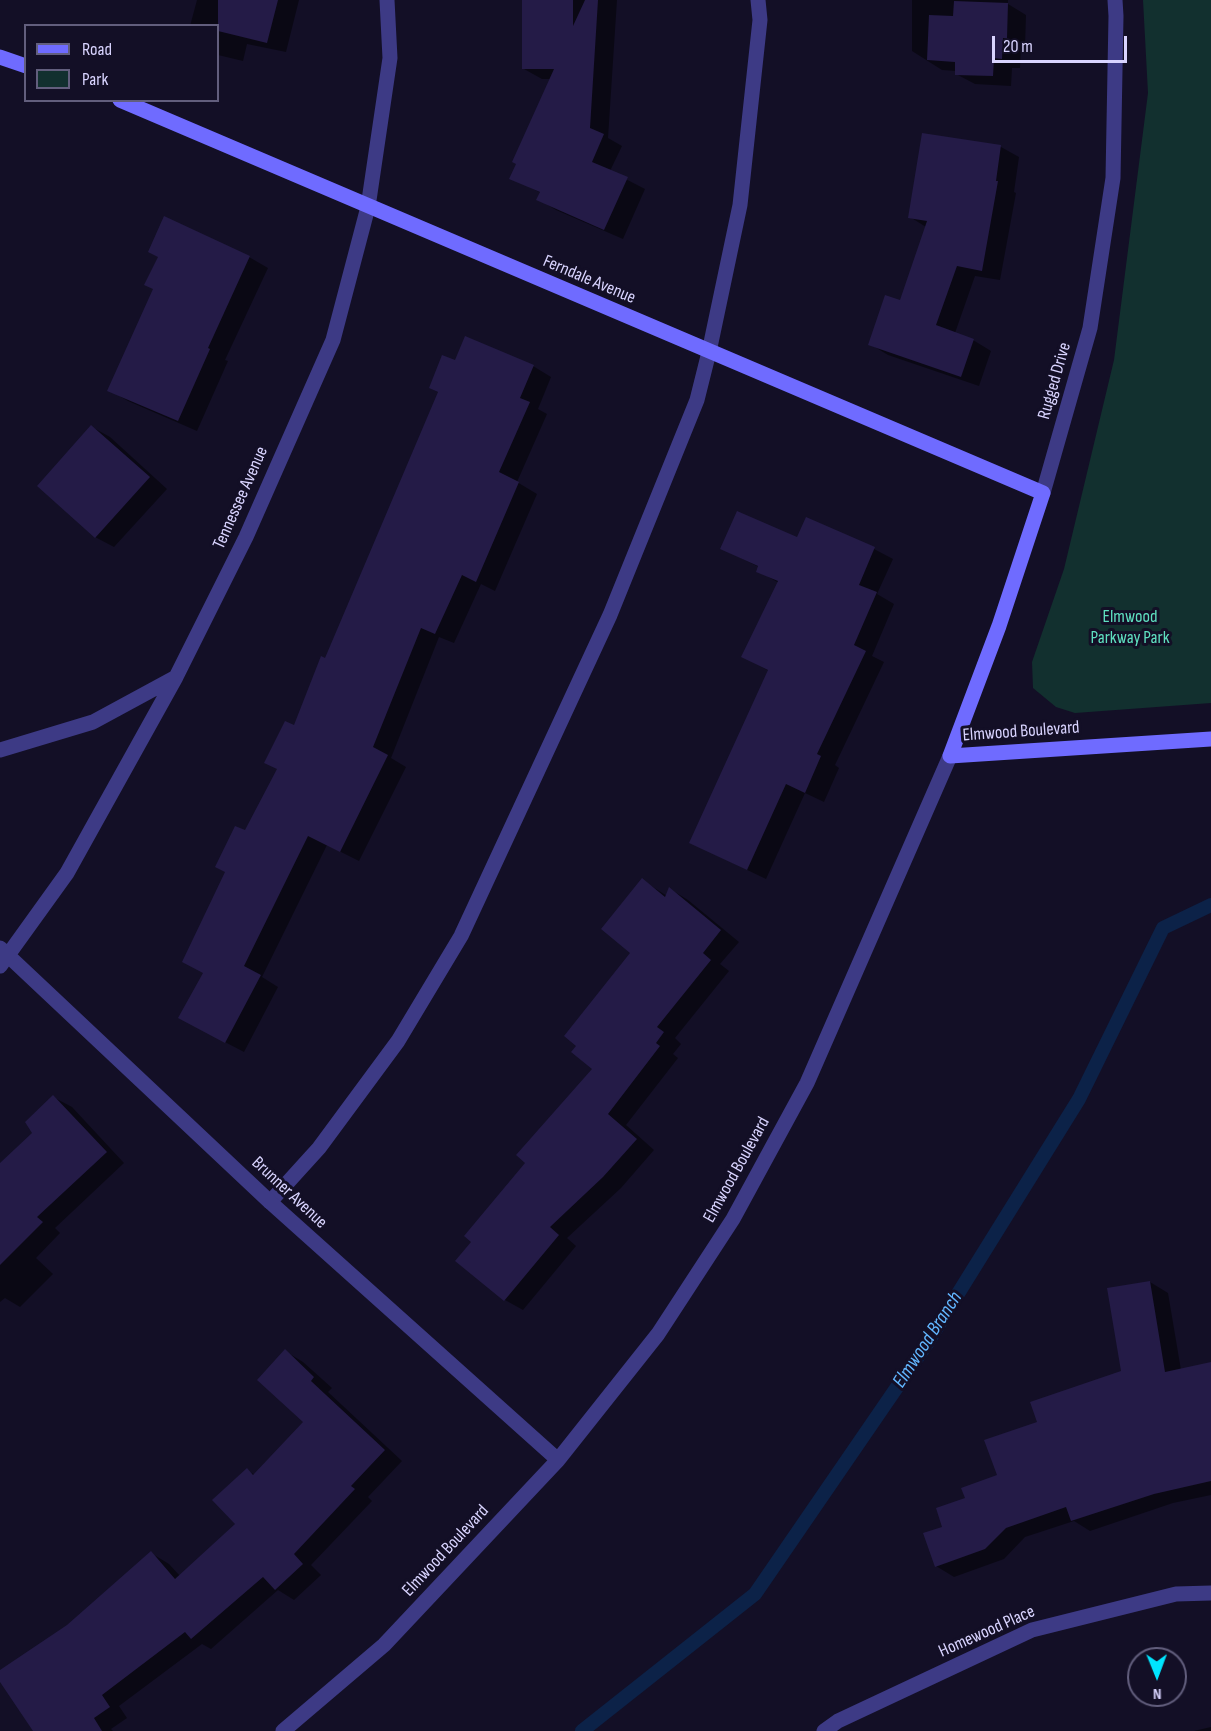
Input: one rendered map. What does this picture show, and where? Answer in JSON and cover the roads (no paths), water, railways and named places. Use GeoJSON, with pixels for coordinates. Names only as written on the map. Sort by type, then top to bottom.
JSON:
{"type":"FeatureCollection","features":[{"type":"Feature","properties":{"kind":"street","name":"Tennessee Avenue"},"geometry":{"type":"LineString","coordinates":[[3,956],[67,873],[176,677],[246,537],[333,340],[368,207],[390,57],[387,0]]}},
{"type":"Feature","properties":{"kind":"street"},"geometry":{"type":"LineString","coordinates":[[270,1202],[319,1148],[398,1041],[461,936],[610,615],[697,400],[710,352],[740,205],[760,20],[758,0]]}},
{"type":"Feature","properties":{"kind":"street","name":"Rugged Drive"},"geometry":{"type":"LineString","coordinates":[[950,756],[999,626],[1043,493],[1090,328],[1113,178],[1116,16],[1114,0]]}},
{"type":"Feature","properties":{"kind":"street"},"geometry":{"type":"LineString","coordinates":[[0,57],[24,65]]}},
{"type":"Feature","properties":{"kind":"street","name":"Ferndale Avenue"},"geometry":{"type":"LineString","coordinates":[[125,102],[1043,493]]}},
{"type":"Feature","properties":{"kind":"street"},"geometry":{"type":"LineString","coordinates":[[0,750],[93,722],[176,677]]}},
{"type":"Feature","properties":{"kind":"street","name":"Elmwood Boulevard"},"geometry":{"type":"LineString","coordinates":[[283,1731],[384,1645],[558,1460],[658,1334],[734,1219],[807,1083],[950,756],[1211,739]]}},
{"type":"Feature","properties":{"kind":"street","name":"Brunner Avenue"},"geometry":{"type":"LineString","coordinates":[[3,956],[270,1202],[558,1460]]}},
{"type":"Feature","properties":{"kind":"street","name":"Homewood Place"},"geometry":{"type":"LineString","coordinates":[[824,1731],[838,1722],[1032,1630],[1176,1594],[1211,1593]]}},
{"type":"Feature","properties":{"kind":"waterway","name":"Elmwood Branch"},"geometry":{"type":"LineString","coordinates":[[582,1731],[755,1594],[928,1342],[1079,1099],[1163,928],[1211,905]]}},
{"type":"Feature","properties":{"kind":"park label","name":"Elmwood Parkway Park"},"geometry":{"type":"Point","coordinates":[1130,627]}}]}
